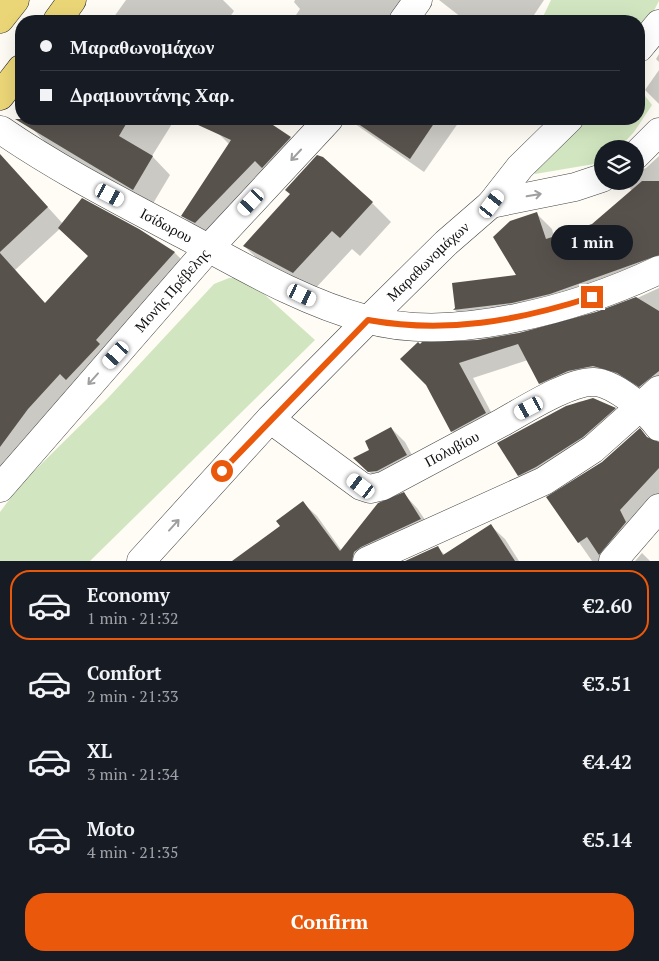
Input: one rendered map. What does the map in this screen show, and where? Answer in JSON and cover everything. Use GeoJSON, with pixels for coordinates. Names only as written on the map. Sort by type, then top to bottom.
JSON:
{"type":"FeatureCollection","features":[{"type":"Feature","properties":{"kind":"main road"},"geometry":{"type":"LineString","coordinates":[[0,18],[15,0]]}},
{"type":"Feature","properties":{"kind":"main road"},"geometry":{"type":"LineString","coordinates":[[61,15],[72,0]]}},
{"type":"Feature","properties":{"kind":"main road"},"geometry":{"type":"LineString","coordinates":[[0,96],[15,77]]}},
{"type":"Feature","properties":{"kind":"street"},"geometry":{"type":"LineString","coordinates":[[407,15],[418,0]]}},
{"type":"Feature","properties":{"kind":"street"},"geometry":{"type":"LineString","coordinates":[[645,41],[659,24]]}},
{"type":"Feature","properties":{"kind":"street","name":"Μονής Πρέβελης"},"geometry":{"type":"LineString","coordinates":[[0,488],[209,248],[323,125]]}},
{"type":"Feature","properties":{"kind":"street","name":"Μαραθωνομάχων"},"geometry":{"type":"LineString","coordinates":[[141,561],[270,419],[446,243],[492,204],[520,167],[563,125]]}},
{"type":"Feature","properties":{"kind":"street","name":"Ισίδωρου"},"geometry":{"type":"LineString","coordinates":[[1,130],[47,161],[209,248],[314,301],[368,320],[397,325],[443,326],[509,320],[590,298],[659,270]]}},
{"type":"Feature","properties":{"kind":"street"},"geometry":{"type":"LineString","coordinates":[[644,147],[659,132]]}},
{"type":"Feature","properties":{"kind":"street","name":"Μαραθωνομάχων"},"geometry":{"type":"LineString","coordinates":[[492,204],[575,187],[594,181]]}},
{"type":"Feature","properties":{"kind":"street","name":"Πολυβίου"},"geometry":{"type":"LineString","coordinates":[[270,419],[361,486],[370,489],[383,486],[545,399],[583,383],[596,382],[653,408]]}},
{"type":"Feature","properties":{"kind":"street"},"geometry":{"type":"LineString","coordinates":[[367,561],[401,554],[544,481],[653,408]]}},
{"type":"Feature","properties":{"kind":"street"},"geometry":{"type":"LineString","coordinates":[[613,561],[659,508]]}},
{"type":"Feature","properties":{"kind":"green space"},"geometry":{"type":"Polygon","coordinates":[[[551,0],[659,0],[645,24],[645,15],[544,15],[551,0]]]}},
{"type":"Feature","properties":{"kind":"green space"},"geometry":{"type":"Polygon","coordinates":[[[645,96],[652,105],[645,116],[645,96]]]}},
{"type":"Feature","properties":{"kind":"green space"},"geometry":{"type":"Polygon","coordinates":[[[577,125],[639,125],[626,140],[594,140],[594,164],[535,174],[533,170],[577,125]]]}},
{"type":"Feature","properties":{"kind":"green space"},"geometry":{"type":"Polygon","coordinates":[[[229,278],[240,278],[253,284],[315,340],[90,561],[0,561],[0,512],[21,484],[107,399],[214,284],[229,278]]]}},
{"type":"Feature","properties":{"kind":"building"},"geometry":{"type":"Polygon","coordinates":[[[25,125],[125,125],[119,136],[153,156],[133,190],[25,125]]]}},
{"type":"Feature","properties":{"kind":"building"},"geometry":{"type":"Polygon","coordinates":[[[198,125],[273,125],[291,137],[262,168],[255,161],[195,223],[181,216],[231,140],[198,125]]]}},
{"type":"Feature","properties":{"kind":"building"},"geometry":{"type":"Polygon","coordinates":[[[360,125],[433,125],[410,159],[360,125]]]}},
{"type":"Feature","properties":{"kind":"building"},"geometry":{"type":"Polygon","coordinates":[[[0,154],[48,207],[0,252],[0,154]]]}},
{"type":"Feature","properties":{"kind":"building"},"geometry":{"type":"Polygon","coordinates":[[[317,155],[323,157],[373,202],[340,238],[332,231],[293,273],[243,246],[290,194],[285,190],[317,155]]]}},
{"type":"Feature","properties":{"kind":"building"},"geometry":{"type":"Polygon","coordinates":[[[644,181],[659,181],[659,255],[550,294],[512,303],[453,310],[455,308],[452,283],[516,275],[493,237],[510,221],[537,212],[546,239],[592,224],[632,190],[644,190],[644,181]]]}},
{"type":"Feature","properties":{"kind":"building"},"geometry":{"type":"Polygon","coordinates":[[[82,198],[139,229],[175,252],[96,340],[100,344],[66,380],[60,374],[28,409],[0,447],[0,253],[45,303],[88,256],[58,228],[82,198]]]}},
{"type":"Feature","properties":{"kind":"building"},"geometry":{"type":"Polygon","coordinates":[[[636,297],[659,311],[659,371],[639,387],[617,373],[593,366],[568,371],[539,384],[518,344],[459,363],[486,413],[451,432],[426,385],[400,359],[418,342],[420,344],[422,342],[477,340],[519,333],[596,312],[636,297]]]}},
{"type":"Feature","properties":{"kind":"building"},"geometry":{"type":"Polygon","coordinates":[[[593,398],[616,408],[583,437],[536,467],[518,476],[497,443],[566,406],[593,398]]]}},
{"type":"Feature","properties":{"kind":"building"},"geometry":{"type":"Polygon","coordinates":[[[391,427],[407,455],[377,471],[368,472],[353,458],[369,450],[365,441],[391,427]]]}},
{"type":"Feature","properties":{"kind":"building"},"geometry":{"type":"Polygon","coordinates":[[[640,428],[647,437],[659,442],[659,468],[620,510],[626,522],[599,555],[587,537],[578,543],[546,497],[602,462],[640,428]]]}},
{"type":"Feature","properties":{"kind":"building"},"geometry":{"type":"Polygon","coordinates":[[[404,492],[421,519],[361,547],[354,552],[352,561],[232,561],[280,526],[276,521],[303,501],[340,551],[378,503],[404,492]]]}},
{"type":"Feature","properties":{"kind":"building"},"geometry":{"type":"Polygon","coordinates":[[[491,524],[515,561],[405,561],[438,546],[443,555],[491,524]]]}},
{"type":"Feature","properties":{"kind":"route"},"geometry":{"type":"LineString","coordinates":[[222,471],[270,419],[368,320],[397,325],[420,326],[443,326],[509,320],[540,313],[592,297]]}}]}
